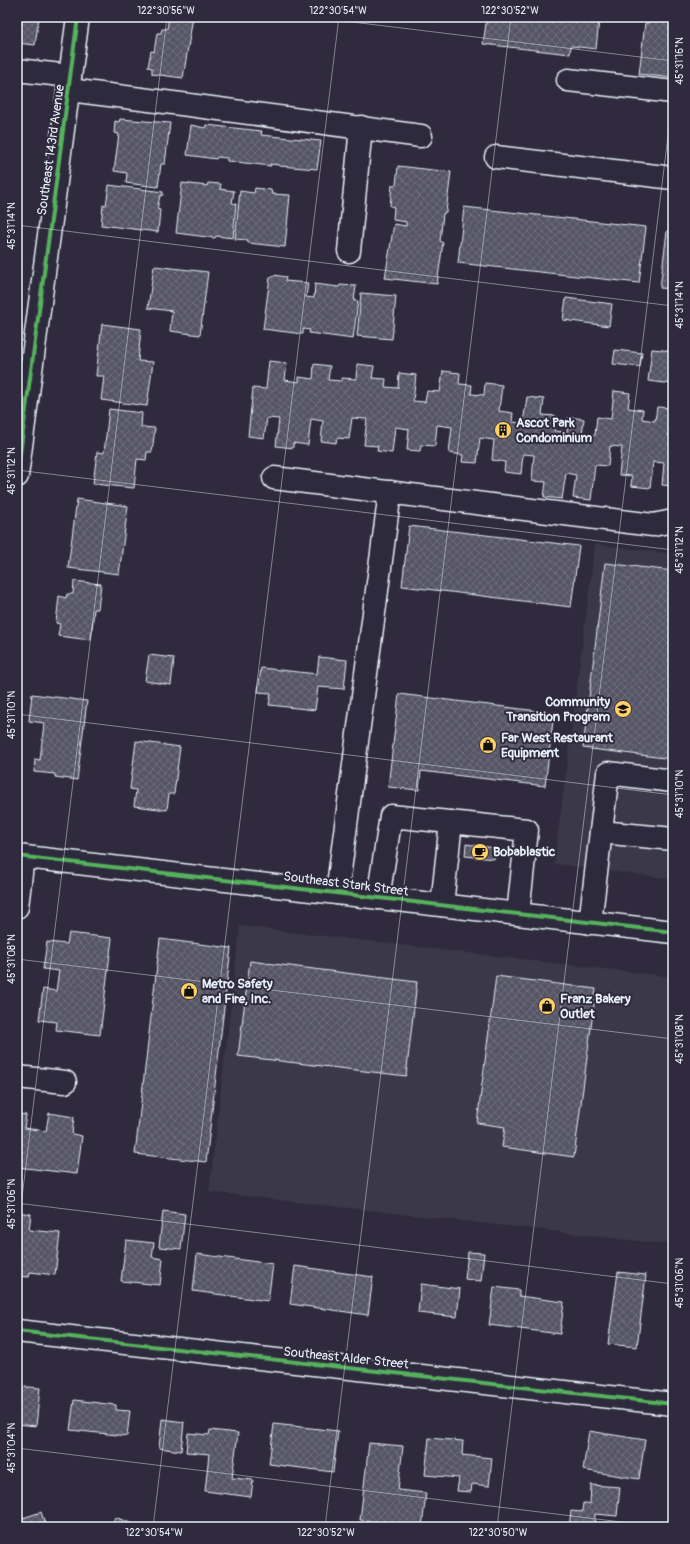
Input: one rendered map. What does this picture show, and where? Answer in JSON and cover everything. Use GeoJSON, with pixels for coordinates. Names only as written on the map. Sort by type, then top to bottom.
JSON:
{"type":"FeatureCollection","features":[{"type":"Feature","properties":{"kind":"street","name":"Southeast 143rd Avenue"},"geometry":{"type":"LineString","coordinates":[[17,473],[78,17]]}},
{"type":"Feature","properties":{"kind":"street"},"geometry":{"type":"LineString","coordinates":[[17,70],[70,83],[421,136]]}},
{"type":"Feature","properties":{"kind":"street"},"geometry":{"type":"LineString","coordinates":[[568,80],[673,92]]}},
{"type":"Feature","properties":{"kind":"street"},"geometry":{"type":"LineString","coordinates":[[349,251],[362,127]]}},
{"type":"Feature","properties":{"kind":"street"},"geometry":{"type":"LineString","coordinates":[[496,157],[673,178]]}},
{"type":"Feature","properties":{"kind":"street"},"geometry":{"type":"LineString","coordinates":[[274,478],[653,525],[673,521]]}},
{"type":"Feature","properties":{"kind":"street"},"geometry":{"type":"LineString","coordinates":[[337,893],[390,492]]}},
{"type":"Feature","properties":{"kind":"street"},"geometry":{"type":"LineString","coordinates":[[590,923],[608,773],[673,781]]}},
{"type":"Feature","properties":{"kind":"street"},"geometry":{"type":"LineString","coordinates":[[378,898],[391,816],[527,830],[518,914]]}},
{"type":"Feature","properties":{"kind":"street"},"geometry":{"type":"LineString","coordinates":[[442,905],[451,822]]}},
{"type":"Feature","properties":{"kind":"street"},"geometry":{"type":"LineString","coordinates":[[601,832],[673,840]]}},
{"type":"Feature","properties":{"kind":"street"},"geometry":{"type":"LineString","coordinates":[[17,907],[20,857]]}},
{"type":"Feature","properties":{"kind":"street","name":"Southeast Stark Street"},"geometry":{"type":"LineString","coordinates":[[20,857],[673,932]]}},
{"type":"Feature","properties":{"kind":"street"},"geometry":{"type":"LineString","coordinates":[[17,1077],[66,1082]]}},
{"type":"Feature","properties":{"kind":"street","name":"Southeast Alder Street"},"geometry":{"type":"LineString","coordinates":[[17,1331],[673,1404]]}},
{"type":"Feature","properties":{"kind":"shaded area","name":"Community Transition Program"},"geometry":{"type":"Polygon","coordinates":[[[595,544],[673,554],[673,879],[554,864],[595,544]]]}},
{"type":"Feature","properties":{"kind":"shaded area"},"geometry":{"type":"Polygon","coordinates":[[[240,926],[673,977],[673,1245],[209,1192],[240,926]]]}},
{"type":"Feature","properties":{"kind":"building"},"geometry":{"type":"Polygon","coordinates":[[[17,17],[39,17],[35,45],[17,43],[17,17]]]}},
{"type":"Feature","properties":{"kind":"building"},"geometry":{"type":"Polygon","coordinates":[[[169,17],[193,17],[183,78],[152,74],[152,68],[148,67],[151,51],[154,52],[157,33],[161,33],[162,29],[167,29],[169,17]]]}},
{"type":"Feature","properties":{"kind":"building"},"geometry":{"type":"Polygon","coordinates":[[[487,17],[570,17],[599,20],[596,49],[571,46],[570,54],[483,44],[487,17]]]}},
{"type":"Feature","properties":{"kind":"building"},"geometry":{"type":"Polygon","coordinates":[[[649,17],[673,17],[673,78],[639,74],[645,23],[648,23],[649,17]]]}},
{"type":"Feature","properties":{"kind":"building"},"geometry":{"type":"Polygon","coordinates":[[[120,119],[170,123],[165,164],[161,164],[158,187],[126,183],[127,173],[114,171],[119,134],[114,133],[115,121],[119,122],[120,119]]]}},
{"type":"Feature","properties":{"kind":"building"},"geometry":{"type":"Polygon","coordinates":[[[191,125],[205,128],[206,125],[262,131],[261,135],[321,141],[317,169],[270,164],[271,166],[227,161],[227,158],[217,157],[216,159],[187,155],[191,125]]]}},
{"type":"Feature","properties":{"kind":"building"},"geometry":{"type":"Polygon","coordinates":[[[398,166],[451,172],[446,212],[443,214],[440,241],[443,243],[437,284],[385,278],[394,224],[406,226],[406,222],[393,220],[394,207],[390,206],[392,185],[396,185],[398,166]]]}},
{"type":"Feature","properties":{"kind":"building"},"geometry":{"type":"Polygon","coordinates":[[[182,183],[207,186],[208,183],[221,184],[220,189],[234,191],[232,203],[236,204],[233,238],[216,236],[215,238],[176,233],[182,183]]]}},
{"type":"Feature","properties":{"kind":"building"},"geometry":{"type":"Polygon","coordinates":[[[109,185],[163,192],[163,195],[160,196],[157,209],[160,210],[158,232],[101,225],[103,205],[106,205],[109,185]]]}},
{"type":"Feature","properties":{"kind":"building"},"geometry":{"type":"Polygon","coordinates":[[[255,188],[271,190],[272,194],[290,195],[285,247],[248,243],[248,240],[235,239],[240,191],[254,193],[255,188]]]}},
{"type":"Feature","properties":{"kind":"building"},"geometry":{"type":"Polygon","coordinates":[[[464,207],[646,227],[639,283],[458,263],[464,207]]]}},
{"type":"Feature","properties":{"kind":"building"},"geometry":{"type":"Polygon","coordinates":[[[667,231],[673,231],[673,289],[660,288],[667,231]]]}},
{"type":"Feature","properties":{"kind":"building"},"geometry":{"type":"Polygon","coordinates":[[[154,266],[208,272],[200,335],[170,331],[172,311],[148,308],[154,266]]]}},
{"type":"Feature","properties":{"kind":"building"},"geometry":{"type":"Polygon","coordinates":[[[274,275],[286,277],[285,281],[308,283],[306,297],[314,298],[315,284],[339,287],[340,285],[356,286],[354,301],[358,301],[353,339],[309,333],[310,330],[303,329],[303,334],[263,329],[270,277],[273,277],[274,275]]]}},
{"type":"Feature","properties":{"kind":"building"},"geometry":{"type":"Polygon","coordinates":[[[361,293],[396,296],[392,339],[357,336],[361,293]]]}},
{"type":"Feature","properties":{"kind":"building"},"geometry":{"type":"Polygon","coordinates":[[[566,298],[612,304],[609,326],[563,320],[566,298]]]}},
{"type":"Feature","properties":{"kind":"building"},"geometry":{"type":"Polygon","coordinates":[[[102,324],[141,329],[138,361],[153,362],[147,406],[101,400],[104,376],[96,376],[102,324]]]}},
{"type":"Feature","properties":{"kind":"building"},"geometry":{"type":"Polygon","coordinates":[[[652,349],[673,351],[673,384],[648,381],[652,349]]]}},
{"type":"Feature","properties":{"kind":"building"},"geometry":{"type":"Polygon","coordinates":[[[615,350],[642,353],[640,367],[613,364],[615,350]]]}},
{"type":"Feature","properties":{"kind":"building","name":"Ascot Park Condominium"},"geometry":{"type":"Polygon","coordinates":[[[269,361],[287,363],[285,380],[299,382],[299,377],[313,379],[314,364],[330,366],[328,380],[342,381],[342,378],[356,379],[357,364],[374,366],[372,378],[386,379],[385,387],[398,388],[399,373],[416,375],[413,401],[425,402],[427,391],[440,392],[443,371],[460,373],[459,384],[472,385],[471,394],[484,395],[485,383],[502,385],[499,411],[513,413],[512,422],[523,423],[527,397],[544,399],[542,415],[556,416],[554,431],[567,432],[569,417],[584,419],[582,434],[595,435],[597,417],[611,419],[614,391],[630,393],[628,408],[643,410],[642,419],[655,421],[657,407],[672,408],[668,435],[673,435],[673,486],[662,485],[664,463],[653,462],[650,488],[631,486],[632,476],[619,475],[622,447],[610,446],[608,466],[595,465],[591,500],[573,498],[576,475],[566,473],[562,499],[544,497],[546,482],[532,481],[534,455],[523,454],[521,474],[504,472],[505,462],[492,460],[494,440],[480,438],[477,463],[462,462],[463,455],[449,453],[452,427],[437,425],[435,446],[421,445],[420,451],[407,450],[409,429],[395,427],[392,453],[377,451],[378,446],[364,445],[367,419],[352,418],[349,439],[337,438],[336,443],[321,441],[323,421],[311,419],[308,445],[293,443],[293,448],[276,446],[279,419],[267,418],[264,438],[248,436],[253,388],[266,389],[269,361]]]}},
{"type":"Feature","properties":{"kind":"building"},"geometry":{"type":"Polygon","coordinates":[[[109,409],[142,413],[141,427],[155,428],[152,452],[147,452],[146,460],[137,459],[134,488],[93,484],[97,452],[104,453],[109,409]]]}},
{"type":"Feature","properties":{"kind":"building"},"geometry":{"type":"Polygon","coordinates":[[[77,499],[128,506],[119,574],[68,568],[77,499]]]}},
{"type":"Feature","properties":{"kind":"building"},"geometry":{"type":"Polygon","coordinates":[[[409,526],[579,546],[571,607],[402,586],[409,526]]]}},
{"type":"Feature","properties":{"kind":"building"},"geometry":{"type":"Polygon","coordinates":[[[605,563],[673,571],[673,759],[583,748],[605,563]]]}},
{"type":"Feature","properties":{"kind":"building"},"geometry":{"type":"Polygon","coordinates":[[[74,581],[101,584],[98,609],[94,609],[91,640],[58,636],[60,624],[56,623],[59,596],[66,598],[67,594],[73,594],[74,581]]]}},
{"type":"Feature","properties":{"kind":"building"},"geometry":{"type":"Polygon","coordinates":[[[149,655],[174,658],[171,685],[145,681],[149,655]]]}},
{"type":"Feature","properties":{"kind":"building"},"geometry":{"type":"Polygon","coordinates":[[[319,657],[347,660],[344,689],[318,687],[315,710],[269,705],[271,693],[258,692],[261,668],[317,674],[319,657]]]}},
{"type":"Feature","properties":{"kind":"building"},"geometry":{"type":"Polygon","coordinates":[[[32,694],[87,701],[77,780],[55,777],[55,774],[34,772],[35,759],[40,760],[44,723],[29,721],[32,694]]]}},
{"type":"Feature","properties":{"kind":"building"},"geometry":{"type":"Polygon","coordinates":[[[399,694],[554,713],[545,786],[421,771],[419,790],[388,787],[399,694]]]}},
{"type":"Feature","properties":{"kind":"building"},"geometry":{"type":"Polygon","coordinates":[[[136,741],[180,747],[174,794],[169,794],[167,810],[134,806],[136,790],[130,789],[136,741]]]}},
{"type":"Feature","properties":{"kind":"building","name":"Bobablastic"},"geometry":{"type":"Polygon","coordinates":[[[466,844],[495,848],[494,859],[465,856],[466,844]]]}},
{"type":"Feature","properties":{"kind":"building"},"geometry":{"type":"Polygon","coordinates":[[[69,933],[112,938],[100,1035],[56,1030],[57,1022],[39,1020],[43,989],[56,991],[59,971],[43,969],[47,942],[67,944],[69,933]]]}},
{"type":"Feature","properties":{"kind":"building"},"geometry":{"type":"Polygon","coordinates":[[[160,939],[231,948],[206,1162],[135,1154],[160,939]]]}},
{"type":"Feature","properties":{"kind":"building"},"geometry":{"type":"Polygon","coordinates":[[[250,961],[417,982],[406,1076],[238,1056],[250,961]]]}},
{"type":"Feature","properties":{"kind":"building"},"geometry":{"type":"Polygon","coordinates":[[[496,976],[596,989],[574,1157],[502,1147],[505,1127],[477,1123],[496,976]]]}},
{"type":"Feature","properties":{"kind":"building"},"geometry":{"type":"Polygon","coordinates":[[[49,1113],[74,1117],[72,1134],[82,1136],[77,1174],[17,1167],[17,1114],[26,1115],[24,1128],[46,1131],[49,1113]]]}},
{"type":"Feature","properties":{"kind":"building"},"geometry":{"type":"Polygon","coordinates":[[[163,1211],[185,1214],[181,1249],[159,1247],[163,1211]]]}},
{"type":"Feature","properties":{"kind":"building"},"geometry":{"type":"Polygon","coordinates":[[[17,1212],[31,1214],[29,1230],[60,1233],[55,1275],[30,1272],[29,1277],[17,1276],[17,1212]]]}},
{"type":"Feature","properties":{"kind":"building"},"geometry":{"type":"Polygon","coordinates":[[[126,1240],[154,1243],[152,1257],[163,1259],[160,1285],[121,1281],[126,1240]]]}},
{"type":"Feature","properties":{"kind":"building"},"geometry":{"type":"Polygon","coordinates":[[[468,1252],[484,1253],[481,1281],[465,1279],[468,1252]]]}},
{"type":"Feature","properties":{"kind":"building"},"geometry":{"type":"Polygon","coordinates":[[[197,1254],[273,1264],[268,1301],[193,1291],[197,1254]]]}},
{"type":"Feature","properties":{"kind":"building"},"geometry":{"type":"Polygon","coordinates":[[[295,1266],[373,1277],[368,1315],[290,1304],[295,1266]]]}},
{"type":"Feature","properties":{"kind":"building"},"geometry":{"type":"Polygon","coordinates":[[[618,1272],[646,1275],[637,1347],[608,1344],[618,1272]]]}},
{"type":"Feature","properties":{"kind":"building"},"geometry":{"type":"Polygon","coordinates":[[[421,1284],[460,1289],[457,1317],[418,1313],[421,1284]]]}},
{"type":"Feature","properties":{"kind":"building"},"geometry":{"type":"Polygon","coordinates":[[[494,1287],[519,1290],[519,1296],[564,1302],[560,1334],[489,1325],[494,1287]]]}},
{"type":"Feature","properties":{"kind":"building"},"geometry":{"type":"Polygon","coordinates":[[[17,1386],[40,1388],[36,1426],[17,1424],[17,1386]]]}},
{"type":"Feature","properties":{"kind":"building"},"geometry":{"type":"Polygon","coordinates":[[[74,1400],[116,1405],[116,1410],[130,1411],[127,1436],[70,1430],[74,1400]]]}},
{"type":"Feature","properties":{"kind":"building"},"geometry":{"type":"Polygon","coordinates":[[[162,1419],[184,1422],[181,1451],[159,1448],[162,1419]]]}},
{"type":"Feature","properties":{"kind":"building"},"geometry":{"type":"Polygon","coordinates":[[[274,1424],[338,1431],[333,1472],[269,1464],[274,1424]]]}},
{"type":"Feature","properties":{"kind":"building"},"geometry":{"type":"Polygon","coordinates":[[[210,1430],[238,1433],[232,1478],[253,1480],[251,1497],[205,1491],[209,1454],[186,1452],[188,1433],[209,1435],[210,1430]]]}},
{"type":"Feature","properties":{"kind":"building"},"geometry":{"type":"Polygon","coordinates":[[[589,1431],[645,1440],[639,1479],[583,1470],[589,1431]]]}},
{"type":"Feature","properties":{"kind":"building"},"geometry":{"type":"Polygon","coordinates":[[[429,1438],[463,1441],[462,1455],[492,1458],[489,1486],[472,1484],[471,1492],[457,1491],[459,1478],[425,1475],[429,1438]]]}},
{"type":"Feature","properties":{"kind":"building"},"geometry":{"type":"Polygon","coordinates":[[[369,1443],[403,1446],[398,1490],[426,1493],[422,1527],[360,1520],[369,1443]]]}},
{"type":"Feature","properties":{"kind":"building"},"geometry":{"type":"Polygon","coordinates":[[[591,1485],[620,1487],[617,1516],[595,1514],[594,1527],[569,1527],[571,1511],[582,1512],[583,1503],[590,1504],[591,1485]]]}},
{"type":"Feature","properties":{"kind":"building"},"geometry":{"type":"Polygon","coordinates":[[[41,1512],[46,1527],[17,1527],[17,1520],[41,1512]]]}},
{"type":"Feature","properties":{"kind":"building"},"geometry":{"type":"Polygon","coordinates":[[[115,1517],[140,1527],[111,1527],[115,1517]]]}},
{"type":"Feature","properties":{"kind":"cycle path"},"geometry":{"type":"LineString","coordinates":[[17,476],[78,17]]}},
{"type":"Feature","properties":{"kind":"cycle path"},"geometry":{"type":"LineString","coordinates":[[17,856],[673,932]]}},
{"type":"Feature","properties":{"kind":"cycle path"},"geometry":{"type":"LineString","coordinates":[[17,1331],[673,1404]]}},
{"type":"Feature","properties":{"kind":"place","name":"Ascot Park Condominium"},"geometry":{"type":"Point","coordinates":[503,430]}},
{"type":"Feature","properties":{"kind":"place","name":"Community Transition Program"},"geometry":{"type":"Point","coordinates":[623,709]}},
{"type":"Feature","properties":{"kind":"place","name":"Far West Restaurant Equipment"},"geometry":{"type":"Point","coordinates":[488,745]}},
{"type":"Feature","properties":{"kind":"place","name":"Bobablastic"},"geometry":{"type":"Point","coordinates":[480,852]}},
{"type":"Feature","properties":{"kind":"place","name":"Metro Safety and Fire, Inc."},"geometry":{"type":"Point","coordinates":[189,991]}},
{"type":"Feature","properties":{"kind":"place","name":"Franz Bakery Outlet"},"geometry":{"type":"Point","coordinates":[547,1006]}}]}
